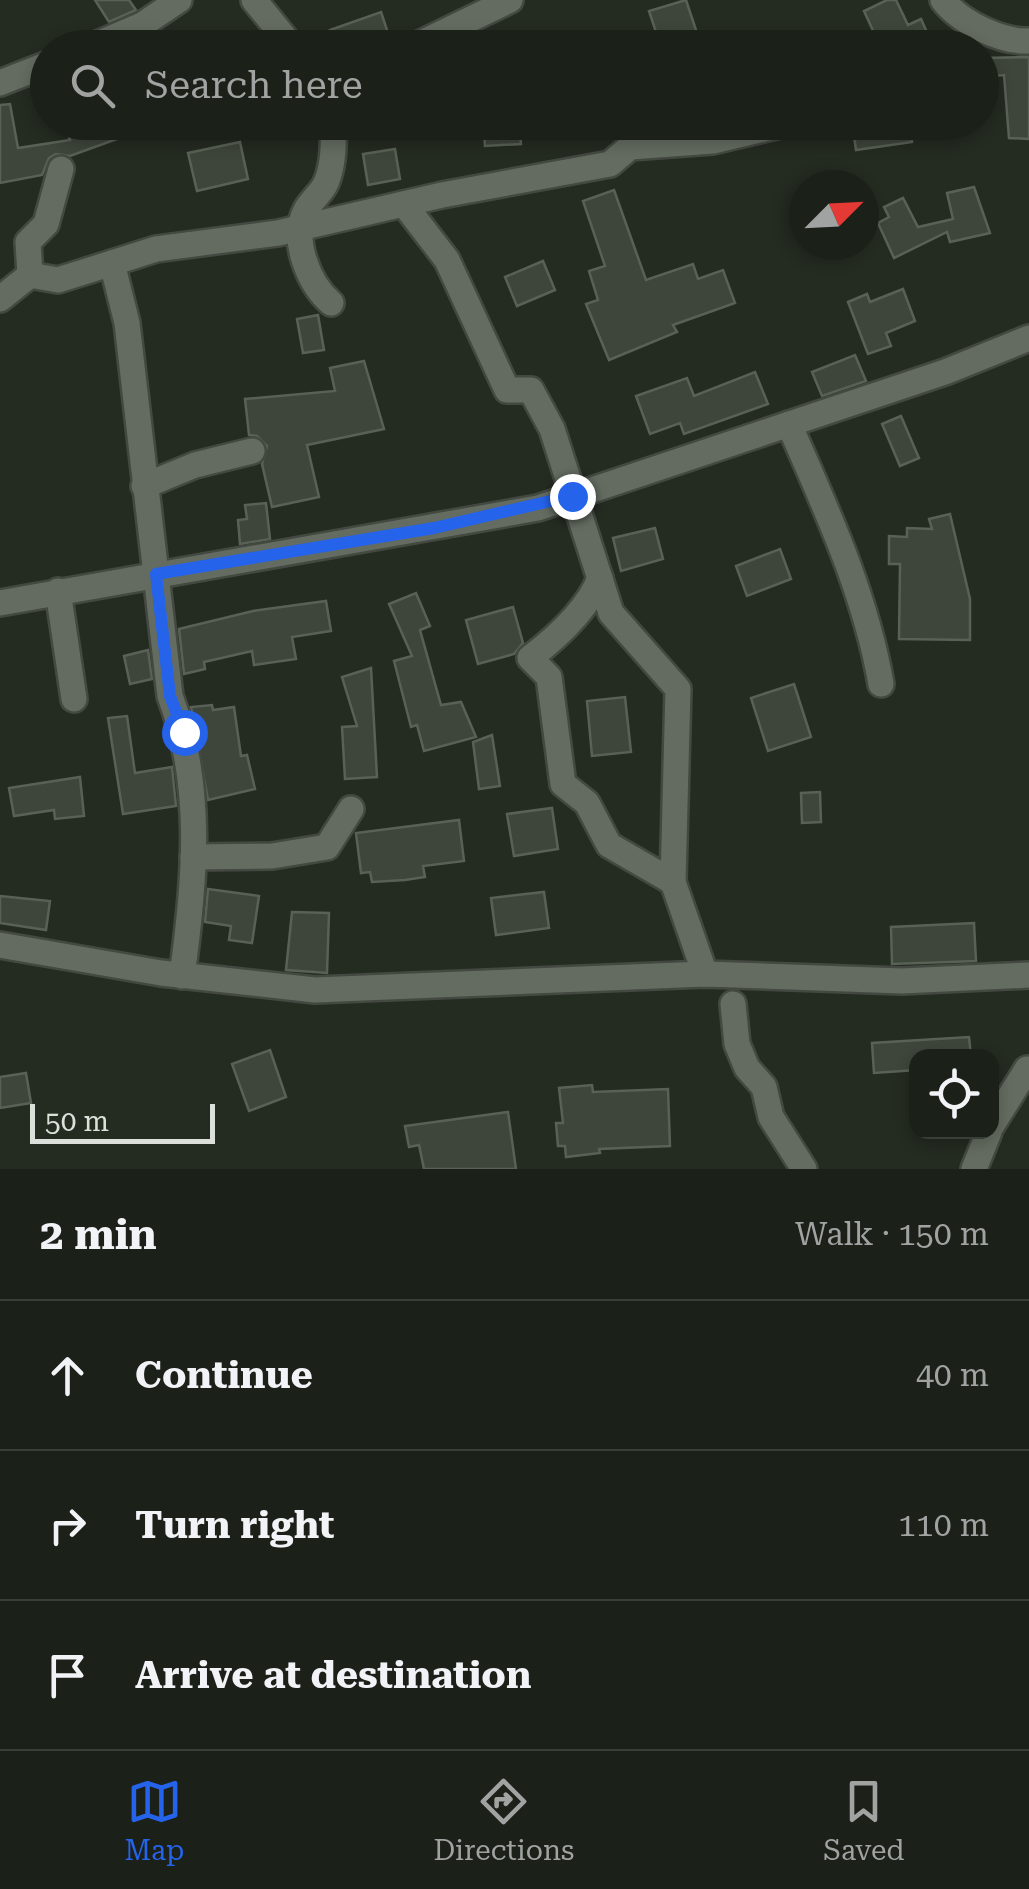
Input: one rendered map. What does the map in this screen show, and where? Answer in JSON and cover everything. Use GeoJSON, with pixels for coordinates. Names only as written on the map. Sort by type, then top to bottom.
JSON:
{"type":"FeatureCollection","features":[{"type":"Feature","properties":{"kind":"street"},"geometry":{"type":"LineString","coordinates":[[132,30],[179,0]]}},
{"type":"Feature","properties":{"kind":"street"},"geometry":{"type":"LineString","coordinates":[[254,0],[278,30]]}},
{"type":"Feature","properties":{"kind":"street"},"geometry":{"type":"LineString","coordinates":[[448,30],[510,0]]}},
{"type":"Feature","properties":{"kind":"street"},"geometry":{"type":"LineString","coordinates":[[943,0],[955,16],[988,30]]}},
{"type":"Feature","properties":{"kind":"street"},"geometry":{"type":"LineString","coordinates":[[999,35],[1016,42],[1029,41]]}},
{"type":"Feature","properties":{"kind":"street"},"geometry":{"type":"LineString","coordinates":[[0,84],[30,72]]}},
{"type":"Feature","properties":{"kind":"street"},"geometry":{"type":"LineString","coordinates":[[330,303],[312,286],[304,264],[303,214],[326,184],[334,140]]}},
{"type":"Feature","properties":{"kind":"street"},"geometry":{"type":"LineString","coordinates":[[0,298],[30,276],[58,280],[156,249],[303,228],[610,164],[630,147],[713,140]]}},
{"type":"Feature","properties":{"kind":"street"},"geometry":{"type":"LineString","coordinates":[[30,276],[28,242],[46,224],[60,169]]}},
{"type":"Feature","properties":{"kind":"street"},"geometry":{"type":"LineString","coordinates":[[404,204],[446,260],[507,390],[531,390],[552,429],[612,612],[678,688],[673,882],[705,974]]}},
{"type":"Feature","properties":{"kind":"street"},"geometry":{"type":"LineString","coordinates":[[112,263],[127,323],[170,696],[184,732],[190,773],[194,857],[182,976]]}},
{"type":"Feature","properties":{"kind":"street"},"geometry":{"type":"LineString","coordinates":[[0,602],[434,528],[572,496],[1008,350],[1029,338]]}},
{"type":"Feature","properties":{"kind":"street"},"geometry":{"type":"LineString","coordinates":[[789,424],[842,544],[874,642],[881,684]]}},
{"type":"Feature","properties":{"kind":"street"},"geometry":{"type":"LineString","coordinates":[[144,486],[195,465],[252,451]]}},
{"type":"Feature","properties":{"kind":"street"},"geometry":{"type":"LineString","coordinates":[[600,578],[594,593],[555,638],[530,658],[549,676],[563,784],[588,803],[609,844],[673,882]]}},
{"type":"Feature","properties":{"kind":"street"},"geometry":{"type":"LineString","coordinates":[[58,591],[74,699]]}},
{"type":"Feature","properties":{"kind":"street"},"geometry":{"type":"LineString","coordinates":[[194,857],[272,856],[327,847],[351,809]]}},
{"type":"Feature","properties":{"kind":"street"},"geometry":{"type":"LineString","coordinates":[[0,945],[182,976],[316,990],[705,974],[902,981],[1029,975]]}},
{"type":"Feature","properties":{"kind":"street"},"geometry":{"type":"LineString","coordinates":[[733,1004],[737,1044],[747,1068],[764,1087],[771,1116],[804,1169]]}},
{"type":"Feature","properties":{"kind":"street"},"geometry":{"type":"LineString","coordinates":[[999,1113],[1027,1068]]}},
{"type":"Feature","properties":{"kind":"street"},"geometry":{"type":"LineString","coordinates":[[974,1169],[986,1139]]}},
{"type":"Feature","properties":{"kind":"building"},"geometry":{"type":"Polygon","coordinates":[[[95,0],[129,0],[136,10],[109,22],[95,0]]]}},
{"type":"Feature","properties":{"kind":"building"},"geometry":{"type":"Polygon","coordinates":[[[686,0],[696,30],[655,30],[649,11],[686,0]]]}},
{"type":"Feature","properties":{"kind":"building"},"geometry":{"type":"Polygon","coordinates":[[[896,0],[908,25],[921,19],[926,30],[873,30],[864,11],[896,0]]]}},
{"type":"Feature","properties":{"kind":"building"},"geometry":{"type":"Polygon","coordinates":[[[381,12],[387,30],[330,30],[381,12]]]}},
{"type":"Feature","properties":{"kind":"building"},"geometry":{"type":"Polygon","coordinates":[[[1029,57],[1029,139],[1009,138],[999,58],[1029,57]]]}},
{"type":"Feature","properties":{"kind":"building"},"geometry":{"type":"Polygon","coordinates":[[[10,104],[18,148],[70,140],[114,140],[70,156],[56,154],[49,158],[42,175],[0,183],[0,105],[10,104]]]}},
{"type":"Feature","properties":{"kind":"building"},"geometry":{"type":"Polygon","coordinates":[[[484,140],[521,140],[521,144],[485,146],[484,140]]]}},
{"type":"Feature","properties":{"kind":"building"},"geometry":{"type":"Polygon","coordinates":[[[855,140],[912,140],[912,142],[856,150],[855,140]]]}},
{"type":"Feature","properties":{"kind":"building"},"geometry":{"type":"Polygon","coordinates":[[[240,142],[248,179],[197,191],[188,153],[240,142]]]}},
{"type":"Feature","properties":{"kind":"building"},"geometry":{"type":"Polygon","coordinates":[[[395,149],[400,179],[368,185],[363,154],[395,149]]]}},
{"type":"Feature","properties":{"kind":"building"},"geometry":{"type":"Polygon","coordinates":[[[974,187],[990,233],[950,242],[947,232],[894,258],[879,225],[889,217],[884,207],[903,198],[918,227],[953,219],[947,193],[974,187]]]}},
{"type":"Feature","properties":{"kind":"building"},"geometry":{"type":"Polygon","coordinates":[[[614,190],[646,280],[693,264],[698,279],[723,270],[735,303],[673,325],[677,332],[609,360],[586,304],[598,300],[589,271],[605,266],[583,201],[614,190]]]}},
{"type":"Feature","properties":{"kind":"building"},"geometry":{"type":"Polygon","coordinates":[[[543,261],[555,290],[517,306],[505,277],[543,261]]]}},
{"type":"Feature","properties":{"kind":"building"},"geometry":{"type":"Polygon","coordinates":[[[903,289],[915,321],[886,333],[891,346],[868,354],[848,302],[867,294],[870,302],[903,289]]]}},
{"type":"Feature","properties":{"kind":"building"},"geometry":{"type":"Polygon","coordinates":[[[318,315],[324,350],[303,353],[297,319],[318,315]]]}},
{"type":"Feature","properties":{"kind":"building"},"geometry":{"type":"Polygon","coordinates":[[[855,355],[866,381],[822,396],[812,372],[855,355]]]}},
{"type":"Feature","properties":{"kind":"building"},"geometry":{"type":"Polygon","coordinates":[[[364,361],[384,429],[307,445],[319,497],[272,507],[262,464],[267,446],[257,436],[249,435],[245,399],[335,391],[330,368],[364,361]]]}},
{"type":"Feature","properties":{"kind":"building"},"geometry":{"type":"Polygon","coordinates":[[[755,372],[768,404],[684,434],[680,423],[650,434],[636,396],[687,378],[694,396],[755,372]]]}},
{"type":"Feature","properties":{"kind":"building"},"geometry":{"type":"Polygon","coordinates":[[[901,416],[919,458],[900,466],[882,424],[901,416]]]}},
{"type":"Feature","properties":{"kind":"building"},"geometry":{"type":"Polygon","coordinates":[[[266,503],[270,539],[240,544],[238,520],[247,519],[245,505],[266,503]]]}},
{"type":"Feature","properties":{"kind":"building"},"geometry":{"type":"Polygon","coordinates":[[[950,514],[970,599],[970,640],[899,639],[900,564],[889,564],[889,536],[907,537],[907,528],[932,529],[929,519],[950,514]]]}},
{"type":"Feature","properties":{"kind":"building"},"geometry":{"type":"Polygon","coordinates":[[[655,528],[663,559],[621,571],[613,538],[655,528]]]}},
{"type":"Feature","properties":{"kind":"building"},"geometry":{"type":"Polygon","coordinates":[[[780,549],[791,579],[747,596],[736,566],[780,549]]]}},
{"type":"Feature","properties":{"kind":"building"},"geometry":{"type":"Polygon","coordinates":[[[416,593],[430,626],[420,630],[441,705],[461,702],[476,737],[424,751],[417,725],[411,727],[394,661],[412,656],[389,604],[416,593]]]}},
{"type":"Feature","properties":{"kind":"building"},"geometry":{"type":"Polygon","coordinates":[[[326,601],[331,631],[292,637],[296,659],[254,665],[252,651],[204,662],[205,669],[184,674],[179,629],[253,611],[326,601]]]}},
{"type":"Feature","properties":{"kind":"building"},"geometry":{"type":"Polygon","coordinates":[[[513,607],[523,643],[514,654],[478,664],[466,620],[513,607]]]}},
{"type":"Feature","properties":{"kind":"building"},"geometry":{"type":"Polygon","coordinates":[[[148,650],[152,679],[130,684],[124,656],[148,650]]]}},
{"type":"Feature","properties":{"kind":"building"},"geometry":{"type":"Polygon","coordinates":[[[371,668],[377,777],[345,779],[342,727],[357,726],[342,677],[371,668]]]}},
{"type":"Feature","properties":{"kind":"building"},"geometry":{"type":"Polygon","coordinates":[[[794,684],[811,737],[768,751],[751,698],[794,684]]]}},
{"type":"Feature","properties":{"kind":"building"},"geometry":{"type":"Polygon","coordinates":[[[625,697],[631,752],[592,756],[587,701],[625,697]]]}},
{"type":"Feature","properties":{"kind":"building"},"geometry":{"type":"Polygon","coordinates":[[[212,705],[213,710],[234,707],[241,756],[247,755],[255,789],[208,800],[191,707],[212,705]]]}},
{"type":"Feature","properties":{"kind":"building"},"geometry":{"type":"Polygon","coordinates":[[[127,716],[135,773],[172,767],[176,806],[123,814],[108,718],[127,716]]]}},
{"type":"Feature","properties":{"kind":"building"},"geometry":{"type":"Polygon","coordinates":[[[492,735],[500,786],[479,789],[473,742],[492,735]]]}},
{"type":"Feature","properties":{"kind":"building"},"geometry":{"type":"Polygon","coordinates":[[[80,777],[84,816],[55,819],[54,810],[14,816],[9,788],[80,777]]]}},
{"type":"Feature","properties":{"kind":"building"},"geometry":{"type":"Polygon","coordinates":[[[820,792],[821,822],[802,823],[801,793],[820,792]]]}},
{"type":"Feature","properties":{"kind":"building"},"geometry":{"type":"Polygon","coordinates":[[[552,808],[558,849],[514,856],[507,814],[552,808]]]}},
{"type":"Feature","properties":{"kind":"building"},"geometry":{"type":"Polygon","coordinates":[[[459,820],[464,861],[423,866],[425,877],[405,880],[372,882],[370,872],[361,873],[356,833],[459,820]]]}},
{"type":"Feature","properties":{"kind":"building"},"geometry":{"type":"Polygon","coordinates":[[[208,889],[259,896],[252,943],[229,940],[231,926],[205,922],[208,889]]]}},
{"type":"Feature","properties":{"kind":"building"},"geometry":{"type":"Polygon","coordinates":[[[544,892],[549,928],[496,935],[491,898],[544,892]]]}},
{"type":"Feature","properties":{"kind":"building"},"geometry":{"type":"Polygon","coordinates":[[[0,896],[50,901],[46,930],[0,923],[0,896]]]}},
{"type":"Feature","properties":{"kind":"building"},"geometry":{"type":"Polygon","coordinates":[[[292,912],[329,913],[327,973],[286,970],[292,912]]]}},
{"type":"Feature","properties":{"kind":"building"},"geometry":{"type":"Polygon","coordinates":[[[974,923],[976,961],[892,964],[891,927],[974,923]]]}},
{"type":"Feature","properties":{"kind":"building"},"geometry":{"type":"Polygon","coordinates":[[[969,1037],[970,1049],[909,1049],[909,1070],[874,1073],[872,1043],[969,1037]]]}},
{"type":"Feature","properties":{"kind":"building"},"geometry":{"type":"Polygon","coordinates":[[[270,1050],[286,1097],[249,1111],[232,1064],[270,1050]]]}},
{"type":"Feature","properties":{"kind":"building"},"geometry":{"type":"Polygon","coordinates":[[[26,1073],[31,1103],[0,1108],[0,1077],[26,1073]]]}},
{"type":"Feature","properties":{"kind":"building"},"geometry":{"type":"Polygon","coordinates":[[[592,1085],[593,1092],[668,1089],[670,1146],[599,1149],[600,1153],[566,1157],[565,1146],[558,1146],[556,1123],[563,1123],[559,1088],[592,1085]]]}},
{"type":"Feature","properties":{"kind":"building"},"geometry":{"type":"Polygon","coordinates":[[[508,1112],[516,1169],[424,1169],[419,1145],[409,1147],[405,1126],[508,1112]]]}},
{"type":"Feature","properties":{"kind":"route"},"geometry":{"type":"LineString","coordinates":[[184,732],[170,696],[156,574],[434,528],[538,508],[572,496]]}}]}
